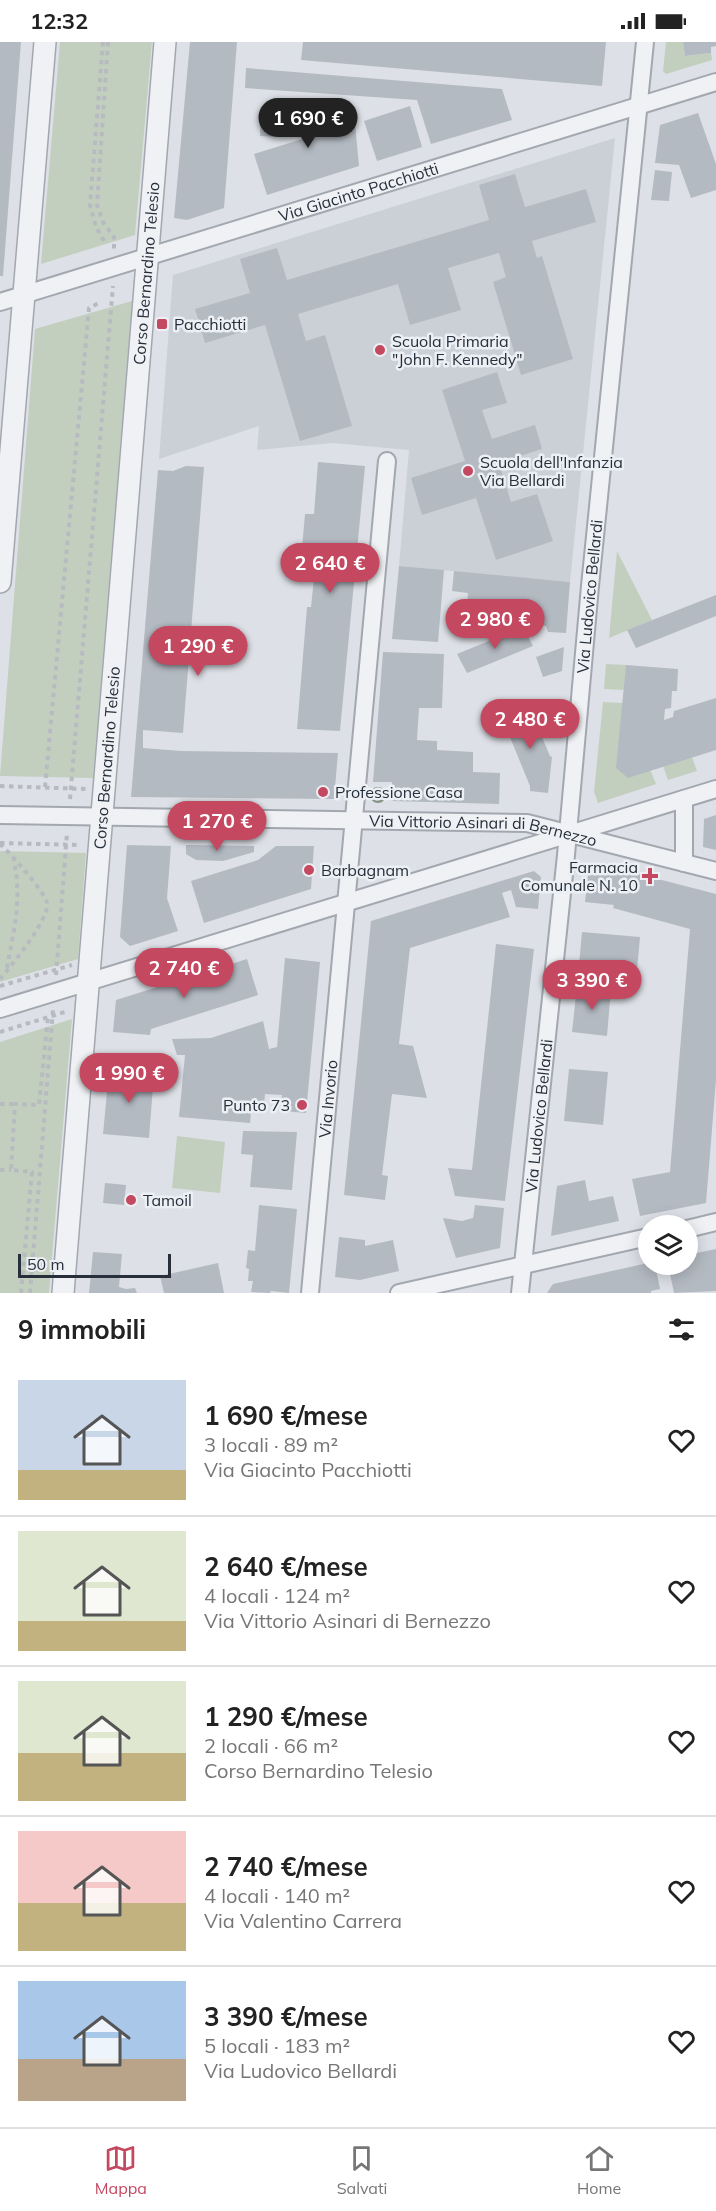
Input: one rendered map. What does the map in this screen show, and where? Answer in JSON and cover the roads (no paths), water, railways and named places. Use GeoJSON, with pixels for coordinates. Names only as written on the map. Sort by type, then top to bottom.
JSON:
{"type":"FeatureCollection","features":[{"type":"Feature","properties":{"kind":"street"},"geometry":{"type":"LineString","coordinates":[[0,582],[45,42]]}},
{"type":"Feature","properties":{"kind":"street","name":"Corso Bernardino Telesio"},"geometry":{"type":"LineString","coordinates":[[63,1293],[165,42]]}},
{"type":"Feature","properties":{"kind":"street","name":"Via Ludovico Bellardi"},"geometry":{"type":"LineString","coordinates":[[520,1293],[568,834],[592,562],[645,42]]}},
{"type":"Feature","properties":{"kind":"street","name":"Via Giacinto Pacchiotti"},"geometry":{"type":"LineString","coordinates":[[0,302],[638,107],[715,87]]}},
{"type":"Feature","properties":{"kind":"street","name":"Via Vittorio Asinari di Bernezzo"},"geometry":{"type":"LineString","coordinates":[[355,820],[387,461]]}},
{"type":"Feature","properties":{"kind":"street"},"geometry":{"type":"LineString","coordinates":[[0,1009],[716,789]]}},
{"type":"Feature","properties":{"kind":"street"},"geometry":{"type":"LineString","coordinates":[[684,799],[684,863]]}},
{"type":"Feature","properties":{"kind":"street","name":"Via Vittorio Asinari di Bernezzo"},"geometry":{"type":"LineString","coordinates":[[0,815],[527,823],[716,871]]}},
{"type":"Feature","properties":{"kind":"street","name":"Via Invorio"},"geometry":{"type":"LineString","coordinates":[[310,1293],[355,820]]}},
{"type":"Feature","properties":{"kind":"street"},"geometry":{"type":"LineString","coordinates":[[698,1226],[716,1222]]}},
{"type":"Feature","properties":{"kind":"street"},"geometry":{"type":"LineString","coordinates":[[399,1293],[638,1239]]}},
{"type":"Feature","properties":{"kind":"place","name":"Pacchiotti"},"geometry":{"type":"Point","coordinates":[162,324]}},
{"type":"Feature","properties":{"kind":"place","name":"Scuola Primaria \"John F. Kennedy\""},"geometry":{"type":"Point","coordinates":[380,350]}},
{"type":"Feature","properties":{"kind":"place","name":"Scuola dell'Infanzia Via Bellardi"},"geometry":{"type":"Point","coordinates":[468,471]}},
{"type":"Feature","properties":{"kind":"place","name":"Professione Casa"},"geometry":{"type":"Point","coordinates":[323,792]}},
{"type":"Feature","properties":{"kind":"place","name":"Barbagnam"},"geometry":{"type":"Point","coordinates":[309,870]}},
{"type":"Feature","properties":{"kind":"place","name":"Farmacia Comunale N. 10"},"geometry":{"type":"Point","coordinates":[650,876]}},
{"type":"Feature","properties":{"kind":"place","name":"Punto 73"},"geometry":{"type":"Point","coordinates":[302,1105]}},
{"type":"Feature","properties":{"kind":"place","name":"Tamoil"},"geometry":{"type":"Point","coordinates":[131,1200]}}]}
